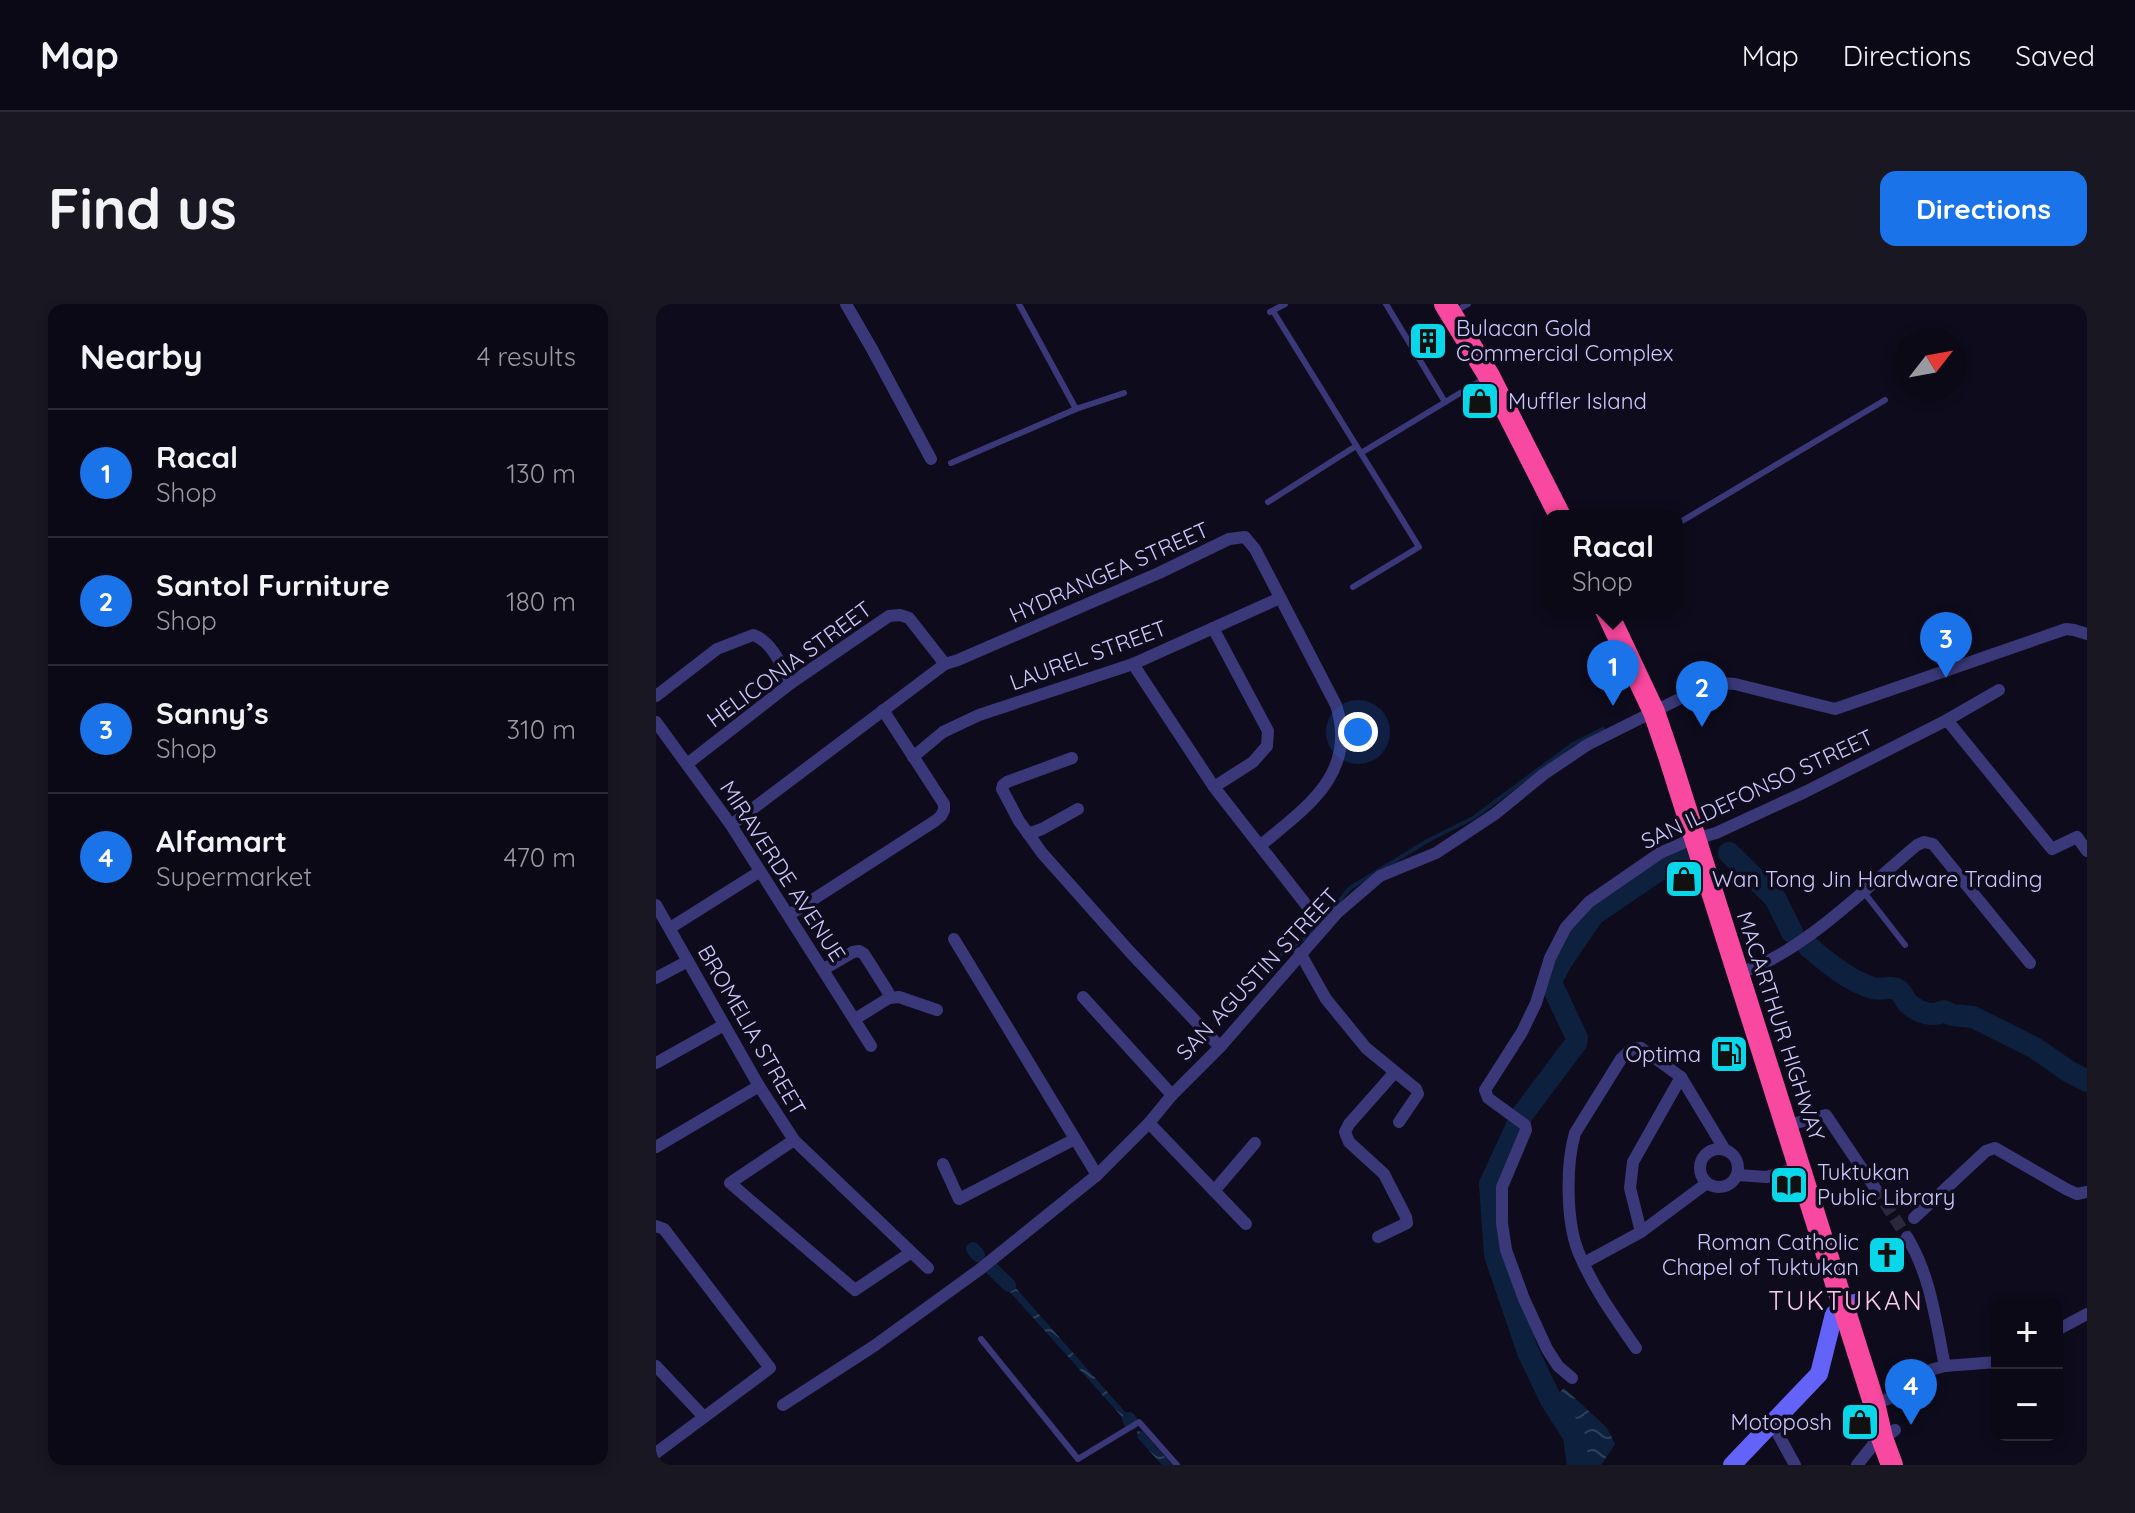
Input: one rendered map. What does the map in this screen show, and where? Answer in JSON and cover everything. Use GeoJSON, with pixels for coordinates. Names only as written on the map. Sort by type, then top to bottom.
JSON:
{"type":"FeatureCollection","features":[{"type":"Feature","properties":{"kind":"highway"},"geometry":{"type":"LineString","coordinates":[[1457,307],[1571,510]]}},
{"type":"Feature","properties":{"kind":"highway"},"geometry":{"type":"LineString","coordinates":[[1494,373],[1557,510]]}},
{"type":"Feature","properties":{"kind":"highway","name":"MACARTHUR HIGHWAY"},"geometry":{"type":"LineString","coordinates":[[1608,614],[1660,709]]}},
{"type":"Feature","properties":{"kind":"highway","name":"MACARTHUR HIGHWAY"},"geometry":{"type":"LineString","coordinates":[[1622,614],[1660,709],[1880,1401],[1889,1434],[1892,1465]]}},
{"type":"Feature","properties":{"kind":"highway","name":"MACARTHUR HIGHWAY"},"geometry":{"type":"LineString","coordinates":[[1889,1434],[1906,1465]]}},
{"type":"Feature","properties":{"kind":"street"},"geometry":{"type":"LineString","coordinates":[[846,304],[931,459]]}},
{"type":"Feature","properties":{"kind":"street","name":"HYDRANGEA STREET"},"geometry":{"type":"LineString","coordinates":[[731,825],[945,664],[1159,573],[1229,539],[1245,537],[1255,549],[1336,705],[1342,734],[1338,762],[1323,789],[1310,804],[1261,845]]}},
{"type":"Feature","properties":{"kind":"street","name":"LAUREL STREET"},"geometry":{"type":"LineString","coordinates":[[913,757],[943,732],[979,715],[1133,664],[1280,598]]}},
{"type":"Feature","properties":{"kind":"street","name":"HELICONIA STREET"},"geometry":{"type":"LineString","coordinates":[[687,764],[791,683],[889,616],[909,618],[945,664]]}},
{"type":"Feature","properties":{"kind":"street"},"geometry":{"type":"LineString","coordinates":[[1213,628],[1268,731],[1267,746],[1253,762],[1214,787]]}},
{"type":"Feature","properties":{"kind":"street","name":"SAN AGUSTIN STREET"},"geometry":{"type":"LineString","coordinates":[[783,1405],[874,1346],[979,1270],[1097,1175],[1220,1047],[1337,913],[1380,876],[1436,853],[1495,814],[1544,774],[1587,745],[1705,686],[1735,684],[1835,709],[2066,629],[2087,634]]}},
{"type":"Feature","properties":{"kind":"street"},"geometry":{"type":"LineString","coordinates":[[656,696],[717,649],[753,635],[768,645],[791,683]]}},
{"type":"Feature","properties":{"kind":"street"},"geometry":{"type":"LineString","coordinates":[[1133,664],[1214,787],[1311,911]]}},
{"type":"Feature","properties":{"kind":"street","name":"SAN ILDEFONSO STREET"},"geometry":{"type":"LineString","coordinates":[[1572,1378],[1558,1366],[1547,1349],[1506,1250],[1502,1187],[1526,1130],[1519,1120],[1488,1098],[1485,1090],[1522,1032],[1536,1003],[1550,958],[1566,927],[1589,902],[1660,853],[1805,792],[1999,690]]}},
{"type":"Feature","properties":{"kind":"street"},"geometry":{"type":"LineString","coordinates":[[789,915],[941,816],[944,810],[944,804],[883,710]]}},
{"type":"Feature","properties":{"kind":"street"},"geometry":{"type":"LineString","coordinates":[[1947,720],[2052,849],[2077,837],[2087,851]]}},
{"type":"Feature","properties":{"kind":"street","name":"MIRAVERDE AVENUE"},"geometry":{"type":"LineString","coordinates":[[656,722],[731,825],[871,1046]]}},
{"type":"Feature","properties":{"kind":"street"},"geometry":{"type":"LineString","coordinates":[[1072,758],[1007,782],[1002,789],[1042,853],[1220,1047]]}},
{"type":"Feature","properties":{"kind":"street"},"geometry":{"type":"LineString","coordinates":[[1028,834],[1078,809]]}},
{"type":"Feature","properties":{"kind":"street"},"geometry":{"type":"LineString","coordinates":[[1743,972],[1759,966],[1808,936],[1924,842],[1933,844],[2030,963]]}},
{"type":"Feature","properties":{"kind":"street"},"geometry":{"type":"LineString","coordinates":[[670,928],[759,872]]}},
{"type":"Feature","properties":{"kind":"street","name":"BROMELIA STREET"},"geometry":{"type":"LineString","coordinates":[[656,905],[759,1086],[794,1140],[928,1268]]}},
{"type":"Feature","properties":{"kind":"street"},"geometry":{"type":"LineString","coordinates":[[954,939],[1097,1175]]}},
{"type":"Feature","properties":{"kind":"street"},"geometry":{"type":"LineString","coordinates":[[824,969],[859,951],[864,954],[889,998]]}},
{"type":"Feature","properties":{"kind":"street"},"geometry":{"type":"LineString","coordinates":[[1300,953],[1326,999],[1366,1048],[1416,1089],[1418,1094],[1399,1122]]}},
{"type":"Feature","properties":{"kind":"street"},"geometry":{"type":"LineString","coordinates":[[656,978],[688,961]]}},
{"type":"Feature","properties":{"kind":"street"},"geometry":{"type":"LineString","coordinates":[[855,1019],[889,998],[899,997],[937,1010]]}},
{"type":"Feature","properties":{"kind":"street"},"geometry":{"type":"LineString","coordinates":[[1083,997],[1172,1095]]}},
{"type":"Feature","properties":{"kind":"street"},"geometry":{"type":"LineString","coordinates":[[656,1063],[724,1025]]}},
{"type":"Feature","properties":{"kind":"street"},"geometry":{"type":"LineString","coordinates":[[1636,1348],[1612,1315],[1577,1247],[1568,1195],[1571,1145],[1575,1133],[1621,1059],[1632,1049],[1641,1048],[1681,1077],[1725,1150]]}},
{"type":"Feature","properties":{"kind":"street"},"geometry":{"type":"LineString","coordinates":[[1378,1237],[1402,1227],[1407,1223],[1406,1217],[1384,1174],[1349,1142],[1345,1132],[1395,1072]]}},
{"type":"Feature","properties":{"kind":"street"},"geometry":{"type":"LineString","coordinates":[[1641,1232],[1630,1188],[1633,1162],[1681,1077]]}},
{"type":"Feature","properties":{"kind":"street"},"geometry":{"type":"LineString","coordinates":[[656,1147],[759,1086]]}},
{"type":"Feature","properties":{"kind":"street"},"geometry":{"type":"LineString","coordinates":[[1791,1124],[1826,1115],[1875,1188]]}},
{"type":"Feature","properties":{"kind":"street"},"geometry":{"type":"LineString","coordinates":[[1149,1123],[1246,1224]]}},
{"type":"Feature","properties":{"kind":"street"},"geometry":{"type":"LineString","coordinates":[[943,1164],[959,1199],[1075,1139]]}},
{"type":"Feature","properties":{"kind":"street"},"geometry":{"type":"LineString","coordinates":[[794,1140],[730,1183],[855,1290],[910,1253]]}},
{"type":"Feature","properties":{"kind":"street"},"geometry":{"type":"LineString","coordinates":[[1214,1191],[1255,1143]]}},
{"type":"Feature","properties":{"kind":"street"},"geometry":{"type":"LineString","coordinates":[[1914,1218],[1986,1151],[1995,1148],[2066,1189],[2077,1194],[2087,1192]]}},
{"type":"Feature","properties":{"kind":"street"},"geometry":{"type":"LineString","coordinates":[[1725,1150],[1738,1163],[1737,1175],[1729,1185],[1715,1187],[1707,1183],[1701,1174],[1702,1160],[1708,1152],[1725,1150]]}},
{"type":"Feature","properties":{"kind":"street"},"geometry":{"type":"LineString","coordinates":[[1737,1175],[1767,1177],[1804,1165]]}},
{"type":"Feature","properties":{"kind":"street"},"geometry":{"type":"LineString","coordinates":[[1584,1263],[1641,1232],[1707,1183]]}},
{"type":"Feature","properties":{"kind":"street"},"geometry":{"type":"LineString","coordinates":[[656,1226],[664,1229],[770,1368],[656,1453]]}},
{"type":"Feature","properties":{"kind":"street"},"geometry":{"type":"LineString","coordinates":[[1907,1237],[1924,1272],[1945,1366]]}},
{"type":"Feature","properties":{"kind":"street"},"geometry":{"type":"LineString","coordinates":[[1732,1465],[1819,1374],[1834,1314],[1848,1305]]}},
{"type":"Feature","properties":{"kind":"street"},"geometry":{"type":"LineString","coordinates":[[2063,1327],[2087,1314]]}},
{"type":"Feature","properties":{"kind":"street"},"geometry":{"type":"LineString","coordinates":[[1880,1401],[1895,1397],[1916,1374],[1945,1366],[1991,1362]]}},
{"type":"Feature","properties":{"kind":"street"},"geometry":{"type":"LineString","coordinates":[[656,1366],[704,1417]]}},
{"type":"Feature","properties":{"kind":"street"},"geometry":{"type":"LineString","coordinates":[[1772,1423],[1795,1465]]}},
{"type":"Feature","properties":{"kind":"street"},"geometry":{"type":"LineString","coordinates":[[1857,1465],[1889,1434]]}},
{"type":"Feature","properties":{"kind":"lane"},"geometry":{"type":"LineString","coordinates":[[1019,304],[1076,409]]}},
{"type":"Feature","properties":{"kind":"lane"},"geometry":{"type":"LineString","coordinates":[[1285,304],[1272,311],[1419,547],[1353,587]]}},
{"type":"Feature","properties":{"kind":"lane"},"geometry":{"type":"LineString","coordinates":[[1386,304],[1445,402]]}},
{"type":"Feature","properties":{"kind":"lane"},"geometry":{"type":"LineString","coordinates":[[1361,453],[1494,373]]}},
{"type":"Feature","properties":{"kind":"lane"},"geometry":{"type":"LineString","coordinates":[[951,463],[1076,409],[1124,393]]}},
{"type":"Feature","properties":{"kind":"lane"},"geometry":{"type":"LineString","coordinates":[[1683,520],[1885,400]]}},
{"type":"Feature","properties":{"kind":"lane"},"geometry":{"type":"LineString","coordinates":[[1268,502],[1356,446]]}},
{"type":"Feature","properties":{"kind":"lane"},"geometry":{"type":"LineString","coordinates":[[1862,891],[1905,945]]}},
{"type":"Feature","properties":{"kind":"lane"},"geometry":{"type":"LineString","coordinates":[[981,1339],[1078,1459],[1139,1422],[1177,1465]]}},
{"type":"Feature","properties":{"kind":"water"},"geometry":{"type":"Polygon","coordinates":[[[1009,1285],[1015,1287],[1129,1419],[1123,1418],[1009,1291],[1009,1285]]]}},
{"type":"Feature","properties":{"kind":"water"},"geometry":{"type":"Polygon","coordinates":[[[1564,1388],[1607,1428],[1615,1444],[1601,1465],[1573,1465],[1582,1453],[1579,1423],[1551,1400],[1564,1388]]]}},
{"type":"Feature","properties":{"kind":"water"},"geometry":{"type":"Polygon","coordinates":[[[1137,1431],[1143,1432],[1172,1465],[1162,1465],[1138,1438],[1137,1431]]]}},
{"type":"Feature","properties":{"kind":"waterway"},"geometry":{"type":"LineString","coordinates":[[1693,698],[1722,688]]}},
{"type":"Feature","properties":{"kind":"waterway"},"geometry":{"type":"LineString","coordinates":[[1282,954],[1313,932],[1350,888],[1429,840],[1473,818],[1573,744],[1603,729]]}},
{"type":"Feature","properties":{"kind":"waterway"},"geometry":{"type":"LineString","coordinates":[[1578,1465],[1574,1436],[1551,1400],[1528,1352],[1495,1255],[1490,1184],[1522,1115],[1576,1043],[1577,1038],[1552,985],[1561,962],[1593,915],[1684,853]]}},
{"type":"Feature","properties":{"kind":"waterway"},"geometry":{"type":"LineString","coordinates":[[1729,853],[1775,898],[1792,932]]}},
{"type":"Feature","properties":{"kind":"waterway"},"geometry":{"type":"LineString","coordinates":[[1809,947],[1864,985],[1898,990],[1908,1003],[1922,1012],[1935,1014],[1944,1011],[1973,1017],[2035,1048],[2087,1081]]}},
{"type":"Feature","properties":{"kind":"waterway"},"geometry":{"type":"LineString","coordinates":[[973,1249],[978,1255]]}},
{"type":"Feature","properties":{"kind":"waterway"},"geometry":{"type":"LineString","coordinates":[[990,1267],[1009,1285]]}},
{"type":"Feature","properties":{"kind":"waterway"},"geometry":{"type":"LineString","coordinates":[[1129,1419],[1131,1423]]}},
{"type":"Feature","properties":{"kind":"tunnel"},"geometry":{"type":"LineString","coordinates":[[1875,1188],[1907,1237]]}},
{"type":"Feature","properties":{"kind":"place","name":"Bulacan Gold Commercial Complex"},"geometry":{"type":"Point","coordinates":[1428,341]}},
{"type":"Feature","properties":{"kind":"place","name":"Muffler Island"},"geometry":{"type":"Point","coordinates":[1480,401]}},
{"type":"Feature","properties":{"kind":"place","name":"Sanny’s"},"geometry":{"type":"Point","coordinates":[1946,678]}},
{"type":"Feature","properties":{"kind":"place","name":"Racal"},"geometry":{"type":"Point","coordinates":[1613,706]}},
{"type":"Feature","properties":{"kind":"place","name":"Santol Furniture"},"geometry":{"type":"Point","coordinates":[1702,727]}},
{"type":"Feature","properties":{"kind":"place","name":"Wan Tong Jin Hardware Trading"},"geometry":{"type":"Point","coordinates":[1684,879]}},
{"type":"Feature","properties":{"kind":"place","name":"Optima"},"geometry":{"type":"Point","coordinates":[1729,1054]}},
{"type":"Feature","properties":{"kind":"place","name":"Tuktukan Public Library"},"geometry":{"type":"Point","coordinates":[1789,1185]}},
{"type":"Feature","properties":{"kind":"place","name":"Roman Catholic Chapel of Tuktukan"},"geometry":{"type":"Point","coordinates":[1887,1255]}},
{"type":"Feature","properties":{"kind":"place","name":"Motoposh"},"geometry":{"type":"Point","coordinates":[1860,1422]}},
{"type":"Feature","properties":{"kind":"place","name":"Alfamart"},"geometry":{"type":"Point","coordinates":[1911,1425]}},
{"type":"Feature","properties":{"kind":"district","name":"TUKTUKAN"},"geometry":{"type":"Point","coordinates":[1846,1301]}}]}
